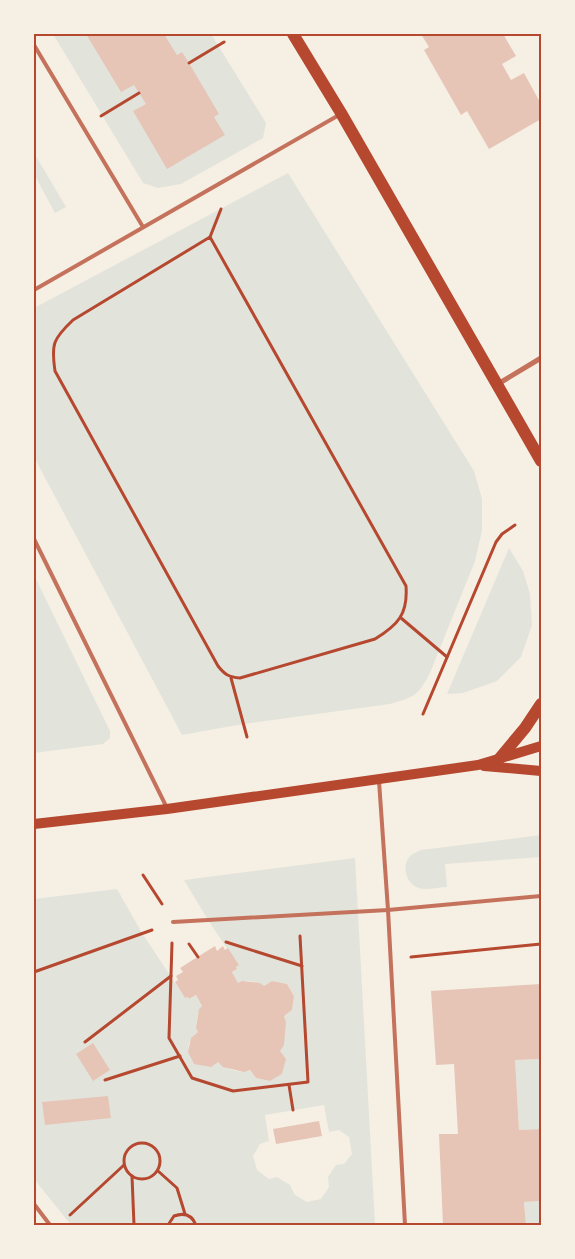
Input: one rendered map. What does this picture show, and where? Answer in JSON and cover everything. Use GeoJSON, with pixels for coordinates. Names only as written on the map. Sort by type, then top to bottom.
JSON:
{"type":"FeatureCollection","features":[{"type":"Feature","properties":{"kind":"main road"},"geometry":{"type":"LineString","coordinates":[[293,34],[541,461]]}},
{"type":"Feature","properties":{"kind":"main road"},"geometry":{"type":"LineString","coordinates":[[500,758],[525,728],[541,704]]}},
{"type":"Feature","properties":{"kind":"main road"},"geometry":{"type":"LineString","coordinates":[[34,824],[167,809],[478,765],[541,746]]}},
{"type":"Feature","properties":{"kind":"main road"},"geometry":{"type":"LineString","coordinates":[[478,765],[541,772]]}},
{"type":"Feature","properties":{"kind":"street"},"geometry":{"type":"LineString","coordinates":[[498,384],[541,358]]}},
{"type":"Feature","properties":{"kind":"lane"},"geometry":{"type":"LineString","coordinates":[[34,45],[144,228]]}},
{"type":"Feature","properties":{"kind":"lane"},"geometry":{"type":"LineString","coordinates":[[34,290],[341,114]]}},
{"type":"Feature","properties":{"kind":"lane"},"geometry":{"type":"LineString","coordinates":[[34,539],[167,809]]}},
{"type":"Feature","properties":{"kind":"lane"},"geometry":{"type":"LineString","coordinates":[[379,779],[391,959],[405,1225]]}},
{"type":"Feature","properties":{"kind":"lane"},"geometry":{"type":"LineString","coordinates":[[173,922],[388,910],[541,896]]}},
{"type":"Feature","properties":{"kind":"lane"},"geometry":{"type":"LineString","coordinates":[[34,1204],[50,1225]]}},
{"type":"Feature","properties":{"kind":"path"},"geometry":{"type":"LineString","coordinates":[[189,63],[224,42]]}},
{"type":"Feature","properties":{"kind":"path"},"geometry":{"type":"LineString","coordinates":[[83,126],[139,93]]}},
{"type":"Feature","properties":{"kind":"path"},"geometry":{"type":"LineString","coordinates":[[210,237],[406,586],[407,600],[401,618],[391,629],[375,639],[251,676],[230,678],[224,674],[55,371],[53,343],[62,331],[73,320],[210,237]]}},
{"type":"Feature","properties":{"kind":"path"},"geometry":{"type":"LineString","coordinates":[[423,714],[496,542],[507,530],[515,525]]}},
{"type":"Feature","properties":{"kind":"path"},"geometry":{"type":"LineString","coordinates":[[401,618],[447,657]]}},
{"type":"Feature","properties":{"kind":"path"},"geometry":{"type":"LineString","coordinates":[[230,678],[247,737]]}},
{"type":"Feature","properties":{"kind":"path"},"geometry":{"type":"LineString","coordinates":[[34,972],[173,922],[170,1038],[192,1078],[233,1091],[308,1082],[298,914]]}},
{"type":"Feature","properties":{"kind":"path"},"geometry":{"type":"LineString","coordinates":[[223,941],[302,966]]}},
{"type":"Feature","properties":{"kind":"path"},"geometry":{"type":"LineString","coordinates":[[391,959],[541,944]]}},
{"type":"Feature","properties":{"kind":"path"},"geometry":{"type":"LineString","coordinates":[[85,1042],[172,976]]}},
{"type":"Feature","properties":{"kind":"path"},"geometry":{"type":"LineString","coordinates":[[105,1080],[180,1056]]}},
{"type":"Feature","properties":{"kind":"path"},"geometry":{"type":"LineString","coordinates":[[289,1085],[293,1110]]}},
{"type":"Feature","properties":{"kind":"path"},"geometry":{"type":"LineString","coordinates":[[66,1218],[124,1164],[126,1153],[137,1144],[150,1144],[159,1157],[160,1166],[153,1176],[139,1179],[128,1172],[124,1164]]}},
{"type":"Feature","properties":{"kind":"path"},"geometry":{"type":"LineString","coordinates":[[158,1171],[177,1188],[185,1214]]}},
{"type":"Feature","properties":{"kind":"path"},"geometry":{"type":"LineString","coordinates":[[132,1176],[134,1225]]}},
{"type":"Feature","properties":{"kind":"path"},"geometry":{"type":"LineString","coordinates":[[168,1225],[174,1216],[185,1214],[190,1216],[196,1225]]}},
{"type":"Feature","properties":{"kind":"shaded area"},"geometry":{"type":"Polygon","coordinates":[[[53,34],[211,34],[266,123],[263,138],[181,184],[158,188],[143,183],[53,34]]]}},
{"type":"Feature","properties":{"kind":"shaded area"},"geometry":{"type":"Polygon","coordinates":[[[34,153],[66,207],[55,213],[34,174],[34,153]]]}},
{"type":"Feature","properties":{"kind":"shaded area"},"geometry":{"type":"Polygon","coordinates":[[[288,173],[474,471],[482,499],[482,531],[475,561],[430,673],[422,687],[410,697],[390,704],[243,724],[182,735],[34,457],[34,308],[288,173]]]}},
{"type":"Feature","properties":{"kind":"shaded area"},"geometry":{"type":"Polygon","coordinates":[[[509,548],[523,571],[530,594],[532,625],[521,657],[497,681],[463,693],[447,694],[509,548]]]}},
{"type":"Feature","properties":{"kind":"shaded area"},"geometry":{"type":"Polygon","coordinates":[[[34,575],[110,731],[110,738],[103,744],[34,753],[34,575]]]}},
{"type":"Feature","properties":{"kind":"shaded area"},"geometry":{"type":"Polygon","coordinates":[[[541,835],[541,857],[445,864],[447,887],[422,889],[411,883],[406,874],[407,860],[411,855],[421,850],[541,835]]]}},
{"type":"Feature","properties":{"kind":"shaded area"},"geometry":{"type":"Polygon","coordinates":[[[355,858],[375,1225],[71,1225],[34,1179],[34,899],[117,889],[142,933],[185,998],[188,997],[190,999],[196,995],[202,1006],[197,1019],[198,1032],[188,1047],[194,1064],[218,1062],[233,1070],[250,1070],[256,1078],[270,1081],[282,1074],[280,1051],[286,1022],[284,1016],[292,1010],[294,996],[287,984],[272,981],[264,986],[244,981],[238,983],[232,972],[237,969],[238,965],[184,880],[355,858]],[[324,1105],[265,1115],[269,1141],[260,1144],[253,1156],[257,1170],[269,1179],[277,1177],[290,1185],[295,1195],[307,1202],[321,1199],[329,1187],[328,1177],[336,1165],[344,1164],[352,1154],[349,1137],[339,1130],[329,1132],[324,1105]]]}},
{"type":"Feature","properties":{"kind":"shaded area"},"geometry":{"type":"Polygon","coordinates":[[[541,1059],[541,1129],[519,1130],[515,1060],[541,1059]]]}},
{"type":"Feature","properties":{"kind":"shaded area"},"geometry":{"type":"Polygon","coordinates":[[[541,1201],[541,1225],[526,1225],[524,1202],[541,1201]]]}},
{"type":"Feature","properties":{"kind":"building"},"geometry":{"type":"Polygon","coordinates":[[[86,34],[164,34],[177,55],[182,52],[189,63],[219,114],[214,117],[225,135],[167,169],[133,111],[146,104],[134,85],[121,92],[86,34]]]}},
{"type":"Feature","properties":{"kind":"building"},"geometry":{"type":"Polygon","coordinates":[[[421,34],[503,34],[516,56],[502,64],[511,80],[524,73],[541,104],[541,119],[489,149],[467,111],[461,115],[424,50],[429,47],[421,34]]]}},
{"type":"Feature","properties":{"kind":"building"},"geometry":{"type":"Polygon","coordinates":[[[215,946],[217,951],[223,946],[225,950],[228,948],[239,965],[232,972],[238,983],[242,981],[260,983],[264,986],[272,981],[287,984],[294,996],[292,1010],[284,1016],[286,1022],[284,1045],[280,1051],[286,1059],[282,1074],[270,1081],[256,1078],[250,1070],[244,1072],[223,1067],[218,1062],[211,1067],[194,1064],[188,1052],[191,1038],[198,1032],[196,1028],[199,1009],[202,1006],[196,995],[189,999],[188,997],[185,998],[175,982],[178,980],[176,976],[183,972],[180,968],[215,946]]]}},
{"type":"Feature","properties":{"kind":"building"},"geometry":{"type":"Polygon","coordinates":[[[541,984],[541,1059],[515,1060],[519,1130],[541,1129],[541,1201],[524,1202],[526,1225],[443,1225],[439,1134],[458,1134],[454,1064],[436,1065],[431,991],[541,984]]]}},
{"type":"Feature","properties":{"kind":"building"},"geometry":{"type":"Polygon","coordinates":[[[93,1043],[110,1070],[93,1081],[76,1054],[93,1043]]]}},
{"type":"Feature","properties":{"kind":"building"},"geometry":{"type":"Polygon","coordinates":[[[108,1096],[111,1118],[45,1125],[42,1102],[108,1096]]]}},
{"type":"Feature","properties":{"kind":"building"},"geometry":{"type":"Polygon","coordinates":[[[319,1121],[322,1136],[276,1144],[273,1129],[319,1121]]]}}]}
